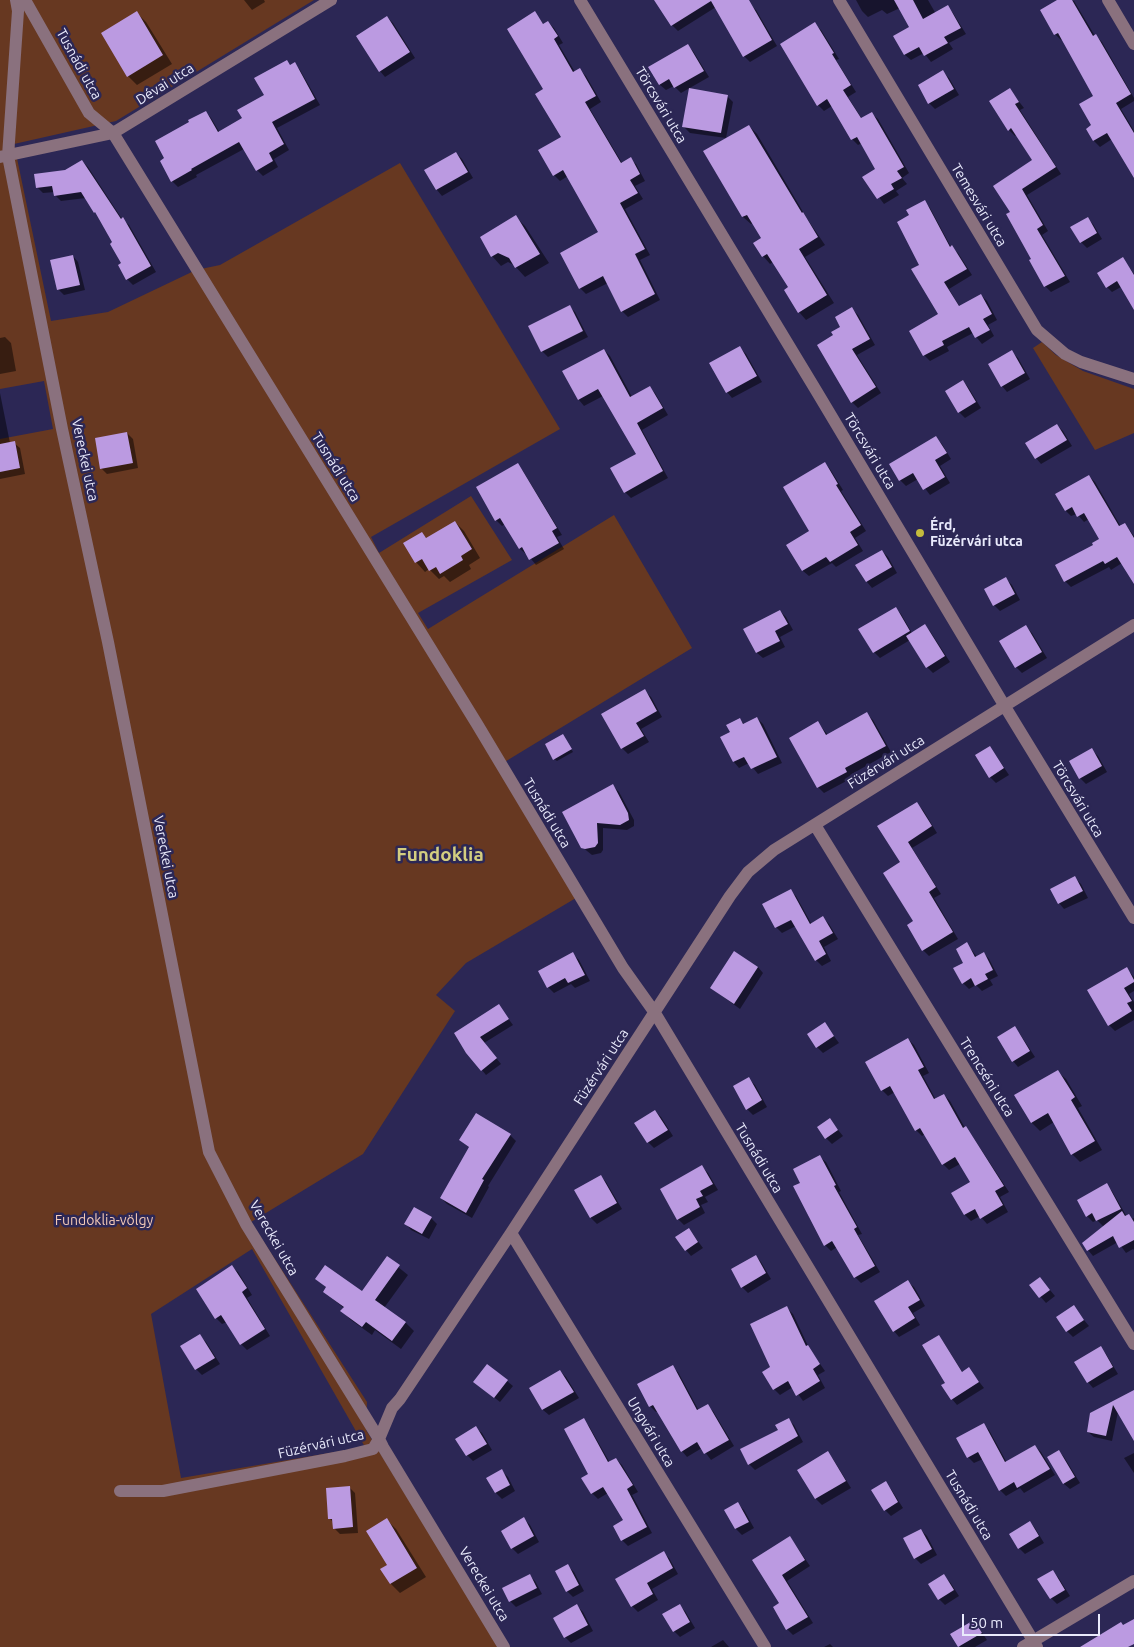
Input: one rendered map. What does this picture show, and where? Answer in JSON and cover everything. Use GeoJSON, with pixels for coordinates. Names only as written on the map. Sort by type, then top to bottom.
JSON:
{"type":"FeatureCollection","features":[{"type":"Feature","properties":{"kind":"street","name":"Vereckei utca"},"geometry":{"type":"LineString","coordinates":[[16,0],[18,12],[4,156],[108,642],[209,1152],[246,1224],[379,1439],[504,1647]]}},
{"type":"Feature","properties":{"kind":"street","name":"Tusnádi utca"},"geometry":{"type":"LineString","coordinates":[[25,0],[89,113],[113,134],[477,724],[607,943],[655,1013],[1031,1645]]}},
{"type":"Feature","properties":{"kind":"street","name":"Dévai utca"},"geometry":{"type":"LineString","coordinates":[[4,156],[113,134],[330,0]]}},
{"type":"Feature","properties":{"kind":"street","name":"Törcsvári utca"},"geometry":{"type":"LineString","coordinates":[[580,0],[1134,918]]}},
{"type":"Feature","properties":{"kind":"street","name":"Temesvári utca"},"geometry":{"type":"LineString","coordinates":[[839,0],[1037,330],[1065,354],[1081,362],[1134,380]]}},
{"type":"Feature","properties":{"kind":"street"},"geometry":{"type":"LineString","coordinates":[[1108,0],[1134,44]]}},
{"type":"Feature","properties":{"kind":"street","name":"Füzérvári utca"},"geometry":{"type":"LineString","coordinates":[[120,1491],[163,1491],[373,1449],[392,1408],[400,1399],[511,1233],[730,896],[748,872],[774,850],[1134,625]]}},
{"type":"Feature","properties":{"kind":"street","name":"Trencséni utca"},"geometry":{"type":"LineString","coordinates":[[815,825],[1134,1344]]}},
{"type":"Feature","properties":{"kind":"street","name":"Ungvári utca"},"geometry":{"type":"LineString","coordinates":[[511,1233],[764,1647]]}},
{"type":"Feature","properties":{"kind":"street"},"geometry":{"type":"LineString","coordinates":[[1031,1645],[1134,1582]]}},
{"type":"Feature","properties":{"kind":"green space","name":"Fundoklia-völgy"},"geometry":{"type":"Polygon","coordinates":[[[0,0],[314,0],[116,121],[14,144],[51,321],[108,312],[196,270],[220,265],[400,163],[560,429],[371,537],[379,553],[471,496],[512,560],[418,613],[428,629],[614,515],[692,648],[498,766],[576,898],[466,963],[436,995],[455,1011],[363,1154],[251,1222],[367,1402],[366,1430],[499,1647],[0,1647],[0,439],[53,429],[44,381],[0,389],[0,0]],[[252,1249],[151,1314],[181,1478],[365,1447],[252,1249]]]}},
{"type":"Feature","properties":{"kind":"green space"},"geometry":{"type":"Polygon","coordinates":[[[1042,342],[1056,355],[1083,371],[1134,389],[1134,433],[1095,450],[1033,348],[1042,342]]]}},
{"type":"Feature","properties":{"kind":"building"},"geometry":{"type":"Polygon","coordinates":[[[654,0],[749,0],[772,40],[743,57],[711,1],[671,26],[654,0]]]}},
{"type":"Feature","properties":{"kind":"building"},"geometry":{"type":"Polygon","coordinates":[[[894,0],[913,0],[923,19],[948,5],[961,28],[944,37],[948,43],[924,56],[919,47],[904,55],[893,36],[909,27],[894,0]]]}},
{"type":"Feature","properties":{"kind":"building"},"geometry":{"type":"Polygon","coordinates":[[[1057,0],[1072,0],[1093,36],[1096,34],[1131,94],[1116,103],[1134,133],[1134,178],[1107,133],[1093,141],[1086,129],[1091,125],[1079,104],[1093,96],[1058,33],[1054,35],[1040,10],[1057,0]]]}},
{"type":"Feature","properties":{"kind":"building"},"geometry":{"type":"Polygon","coordinates":[[[137,11],[163,55],[127,77],[101,33],[137,11]]]}},
{"type":"Feature","properties":{"kind":"building"},"geometry":{"type":"Polygon","coordinates":[[[535,11],[543,24],[548,21],[558,36],[554,39],[573,72],[580,68],[596,96],[585,102],[621,163],[631,157],[640,174],[630,180],[638,193],[620,203],[645,249],[635,254],[655,294],[621,312],[603,276],[579,289],[560,253],[598,232],[563,170],[553,176],[538,150],[561,137],[535,94],[543,89],[507,29],[535,11]]]}},
{"type":"Feature","properties":{"kind":"building"},"geometry":{"type":"Polygon","coordinates":[[[387,16],[410,52],[379,72],[356,36],[387,16]]]}},
{"type":"Feature","properties":{"kind":"building"},"geometry":{"type":"Polygon","coordinates":[[[815,22],[851,85],[843,90],[861,118],[872,112],[904,167],[897,171],[902,178],[891,184],[894,189],[877,199],[862,177],[875,169],[857,137],[851,140],[827,99],[817,106],[780,44],[815,22]]]}},
{"type":"Feature","properties":{"kind":"building"},"geometry":{"type":"Polygon","coordinates":[[[688,44],[704,71],[674,88],[669,79],[659,85],[648,67],[688,44]]]}},
{"type":"Feature","properties":{"kind":"building"},"geometry":{"type":"Polygon","coordinates":[[[287,60],[290,65],[295,62],[315,99],[272,122],[284,144],[269,153],[273,161],[256,171],[239,142],[171,182],[160,161],[164,158],[155,141],[206,111],[218,132],[242,118],[237,110],[264,95],[254,78],[287,60]]]}},
{"type":"Feature","properties":{"kind":"building"},"geometry":{"type":"Polygon","coordinates":[[[943,70],[954,89],[928,104],[918,85],[943,70]]]}},
{"type":"Feature","properties":{"kind":"building"},"geometry":{"type":"Polygon","coordinates":[[[689,88],[728,95],[721,133],[682,127],[689,88]]]}},
{"type":"Feature","properties":{"kind":"building"},"geometry":{"type":"Polygon","coordinates":[[[1010,88],[1019,102],[1015,104],[1056,167],[1022,189],[1043,225],[1037,229],[1065,276],[1044,287],[1006,214],[1010,212],[993,186],[1032,160],[1011,128],[1008,131],[989,101],[1010,88]]]}},
{"type":"Feature","properties":{"kind":"building"},"geometry":{"type":"Polygon","coordinates":[[[749,125],[818,237],[799,249],[827,295],[798,313],[784,290],[788,287],[767,254],[762,257],[753,243],[761,238],[747,215],[742,217],[703,151],[749,125]]]}},
{"type":"Feature","properties":{"kind":"building"},"geometry":{"type":"Polygon","coordinates":[[[456,152],[468,172],[436,190],[424,170],[456,152]]]}},
{"type":"Feature","properties":{"kind":"building"},"geometry":{"type":"Polygon","coordinates":[[[82,160],[121,219],[123,217],[151,266],[126,280],[118,265],[121,263],[110,244],[112,242],[81,192],[54,196],[52,186],[36,188],[34,174],[65,170],[82,160]]]}},
{"type":"Feature","properties":{"kind":"building"},"geometry":{"type":"Polygon","coordinates":[[[925,200],[950,247],[952,245],[967,269],[944,282],[959,306],[981,294],[992,314],[983,319],[990,330],[975,338],[969,327],[942,341],[944,345],[923,356],[909,331],[938,314],[911,269],[919,265],[897,222],[909,215],[906,210],[925,200]]]}},
{"type":"Feature","properties":{"kind":"building"},"geometry":{"type":"Polygon","coordinates":[[[516,215],[540,254],[515,268],[509,258],[498,253],[491,257],[480,237],[516,215]]]}},
{"type":"Feature","properties":{"kind":"building"},"geometry":{"type":"Polygon","coordinates":[[[1088,217],[1097,233],[1080,243],[1070,227],[1088,217]]]}},
{"type":"Feature","properties":{"kind":"building"},"geometry":{"type":"Polygon","coordinates":[[[73,255],[80,285],[57,290],[50,260],[73,255]]]}},
{"type":"Feature","properties":{"kind":"building"},"geometry":{"type":"Polygon","coordinates":[[[1123,257],[1134,275],[1134,310],[1117,281],[1106,288],[1097,273],[1123,257]]]}},
{"type":"Feature","properties":{"kind":"building"},"geometry":{"type":"Polygon","coordinates":[[[570,305],[583,331],[541,352],[528,326],[570,305]]]}},
{"type":"Feature","properties":{"kind":"building"},"geometry":{"type":"Polygon","coordinates":[[[852,307],[870,339],[852,349],[876,387],[851,403],[817,345],[833,335],[831,332],[840,327],[835,317],[852,307]]]}},
{"type":"Feature","properties":{"kind":"building"},"geometry":{"type":"Polygon","coordinates":[[[740,346],[757,376],[726,393],[709,363],[740,346]]]}},
{"type":"Feature","properties":{"kind":"building"},"geometry":{"type":"Polygon","coordinates":[[[604,349],[630,397],[650,386],[663,408],[637,423],[663,471],[624,493],[610,468],[636,454],[598,389],[578,400],[562,371],[604,349]]]}},
{"type":"Feature","properties":{"kind":"building"},"geometry":{"type":"Polygon","coordinates":[[[1012,350],[1025,373],[1001,387],[988,364],[1012,350]]]}},
{"type":"Feature","properties":{"kind":"building"},"geometry":{"type":"Polygon","coordinates":[[[963,380],[976,402],[958,413],[945,391],[963,380]]]}},
{"type":"Feature","properties":{"kind":"building"},"geometry":{"type":"Polygon","coordinates":[[[1057,424],[1067,440],[1035,459],[1025,443],[1057,424]]]}},
{"type":"Feature","properties":{"kind":"building"},"geometry":{"type":"Polygon","coordinates":[[[127,432],[133,463],[100,469],[95,438],[127,432]]]}},
{"type":"Feature","properties":{"kind":"building"},"geometry":{"type":"Polygon","coordinates":[[[936,436],[947,453],[935,460],[945,477],[923,490],[913,473],[899,481],[889,464],[936,436]]]}},
{"type":"Feature","properties":{"kind":"building"},"geometry":{"type":"Polygon","coordinates":[[[15,441],[20,468],[0,472],[0,444],[15,441]]]}},
{"type":"Feature","properties":{"kind":"building"},"geometry":{"type":"Polygon","coordinates":[[[825,462],[838,484],[836,485],[861,525],[850,532],[858,545],[830,562],[826,557],[802,571],[786,545],[809,531],[783,487],[825,462]]]}},
{"type":"Feature","properties":{"kind":"building"},"geometry":{"type":"Polygon","coordinates":[[[518,463],[557,528],[552,531],[559,543],[529,560],[522,547],[519,549],[500,518],[495,521],[476,487],[518,463]]]}},
{"type":"Feature","properties":{"kind":"building"},"geometry":{"type":"Polygon","coordinates":[[[1089,475],[1119,526],[1125,523],[1134,538],[1134,584],[1117,557],[1105,564],[1103,561],[1064,582],[1055,565],[1093,545],[1092,543],[1099,539],[1084,513],[1077,517],[1072,507],[1065,511],[1055,494],[1089,475]]]}},
{"type":"Feature","properties":{"kind":"building"},"geometry":{"type":"Polygon","coordinates":[[[455,521],[472,549],[461,556],[463,560],[440,574],[436,567],[429,571],[422,559],[415,563],[403,543],[422,532],[426,538],[455,521]]]}},
{"type":"Feature","properties":{"kind":"building"},"geometry":{"type":"Polygon","coordinates":[[[882,550],[892,567],[866,582],[855,565],[882,550]]]}},
{"type":"Feature","properties":{"kind":"building"},"geometry":{"type":"Polygon","coordinates":[[[1006,577],[1015,594],[993,606],[984,589],[1006,577]]]}},
{"type":"Feature","properties":{"kind":"building"},"geometry":{"type":"Polygon","coordinates":[[[896,607],[910,631],[873,653],[858,629],[896,607]]]}},
{"type":"Feature","properties":{"kind":"building"},"geometry":{"type":"Polygon","coordinates":[[[780,610],[788,624],[775,631],[780,641],[756,653],[743,629],[780,610]]]}},
{"type":"Feature","properties":{"kind":"building"},"geometry":{"type":"Polygon","coordinates":[[[925,624],[945,656],[926,668],[906,636],[925,624]]]}},
{"type":"Feature","properties":{"kind":"building"},"geometry":{"type":"Polygon","coordinates":[[[1026,625],[1042,652],[1015,668],[999,641],[1026,625]]]}},
{"type":"Feature","properties":{"kind":"building"},"geometry":{"type":"Polygon","coordinates":[[[645,689],[657,711],[636,723],[644,736],[621,749],[601,714],[645,689]]]}},
{"type":"Feature","properties":{"kind":"building"},"geometry":{"type":"Polygon","coordinates":[[[867,712],[886,746],[845,768],[847,772],[817,788],[789,738],[818,721],[826,735],[867,712]]]}},
{"type":"Feature","properties":{"kind":"building"},"geometry":{"type":"Polygon","coordinates":[[[757,717],[777,757],[751,769],[744,757],[733,762],[720,737],[730,732],[726,725],[740,718],[743,724],[757,717]]]}},
{"type":"Feature","properties":{"kind":"building"},"geometry":{"type":"Polygon","coordinates":[[[563,734],[572,749],[553,760],[545,744],[563,734]]]}},
{"type":"Feature","properties":{"kind":"building"},"geometry":{"type":"Polygon","coordinates":[[[990,746],[1004,768],[989,778],[975,755],[990,746]]]}},
{"type":"Feature","properties":{"kind":"building"},"geometry":{"type":"Polygon","coordinates":[[[1092,748],[1102,766],[1079,779],[1069,761],[1092,748]]]}},
{"type":"Feature","properties":{"kind":"building"},"geometry":{"type":"Polygon","coordinates":[[[613,784],[628,813],[629,820],[620,825],[597,823],[598,843],[595,847],[581,848],[562,812],[613,784]]]}},
{"type":"Feature","properties":{"kind":"building"},"geometry":{"type":"Polygon","coordinates":[[[917,802],[932,826],[908,842],[936,887],[929,892],[953,932],[922,951],[907,925],[913,921],[883,873],[900,862],[877,826],[917,802]]]}},
{"type":"Feature","properties":{"kind":"building"},"geometry":{"type":"Polygon","coordinates":[[[1075,876],[1083,891],[1058,904],[1050,889],[1075,876]]]}},
{"type":"Feature","properties":{"kind":"building"},"geometry":{"type":"Polygon","coordinates":[[[791,889],[810,924],[823,916],[833,933],[819,941],[826,954],[815,961],[791,920],[775,928],[762,904],[791,889]]]}},
{"type":"Feature","properties":{"kind":"building"},"geometry":{"type":"Polygon","coordinates":[[[967,942],[975,957],[984,952],[993,970],[985,974],[988,979],[975,986],[971,978],[962,984],[953,968],[963,963],[956,949],[967,942]]]}},
{"type":"Feature","properties":{"kind":"building"},"geometry":{"type":"Polygon","coordinates":[[[734,951],[758,967],[734,1004],[710,988],[734,951]]]}},
{"type":"Feature","properties":{"kind":"building"},"geometry":{"type":"Polygon","coordinates":[[[573,952],[585,975],[568,983],[565,978],[547,988],[538,971],[573,952]]]}},
{"type":"Feature","properties":{"kind":"building"},"geometry":{"type":"Polygon","coordinates":[[[1127,967],[1134,980],[1134,982],[1124,988],[1132,1001],[1127,1003],[1132,1011],[1108,1026],[1087,990],[1127,967]]]}},
{"type":"Feature","properties":{"kind":"building"},"geometry":{"type":"Polygon","coordinates":[[[499,1004],[509,1019],[480,1037],[497,1058],[481,1071],[466,1053],[454,1033],[499,1004]]]}},
{"type":"Feature","properties":{"kind":"building"},"geometry":{"type":"Polygon","coordinates":[[[825,1022],[834,1036],[816,1048],[807,1034],[825,1022]]]}},
{"type":"Feature","properties":{"kind":"building"},"geometry":{"type":"Polygon","coordinates":[[[1015,1026],[1030,1051],[1012,1062],[997,1037],[1015,1026]]]}},
{"type":"Feature","properties":{"kind":"building"},"geometry":{"type":"Polygon","coordinates":[[[908,1038],[924,1067],[918,1070],[934,1099],[944,1094],[963,1128],[966,1126],[1004,1186],[995,1191],[1003,1205],[980,1219],[975,1209],[964,1215],[951,1193],[970,1182],[955,1157],[942,1165],[920,1128],[915,1131],[890,1086],[881,1091],[865,1062],[908,1038]]]}},
{"type":"Feature","properties":{"kind":"building"},"geometry":{"type":"Polygon","coordinates":[[[1058,1070],[1075,1097],[1071,1100],[1095,1141],[1071,1155],[1048,1113],[1031,1123],[1014,1095],[1058,1070]]]}},
{"type":"Feature","properties":{"kind":"building"},"geometry":{"type":"Polygon","coordinates":[[[749,1077],[762,1100],[746,1110],[733,1086],[749,1077]]]}},
{"type":"Feature","properties":{"kind":"building"},"geometry":{"type":"Polygon","coordinates":[[[655,1110],[668,1130],[647,1143],[634,1123],[655,1110]]]}},
{"type":"Feature","properties":{"kind":"building"},"geometry":{"type":"Polygon","coordinates":[[[476,1113],[511,1134],[482,1179],[484,1180],[466,1213],[440,1198],[469,1147],[459,1140],[476,1113]]]}},
{"type":"Feature","properties":{"kind":"building"},"geometry":{"type":"Polygon","coordinates":[[[830,1118],[838,1130],[825,1139],[817,1127],[830,1118]]]}},
{"type":"Feature","properties":{"kind":"building"},"geometry":{"type":"Polygon","coordinates":[[[820,1155],[836,1185],[834,1186],[857,1227],[854,1229],[875,1266],[854,1278],[832,1241],[824,1246],[793,1186],[800,1183],[793,1169],[820,1155]]]}},
{"type":"Feature","properties":{"kind":"building"},"geometry":{"type":"Polygon","coordinates":[[[702,1165],[713,1184],[700,1191],[703,1196],[696,1199],[700,1207],[677,1220],[660,1189],[702,1165]]]}},
{"type":"Feature","properties":{"kind":"building"},"geometry":{"type":"Polygon","coordinates":[[[601,1175],[617,1203],[590,1218],[574,1190],[601,1175]]]}},
{"type":"Feature","properties":{"kind":"building"},"geometry":{"type":"Polygon","coordinates":[[[1107,1183],[1121,1209],[1096,1221],[1092,1213],[1086,1217],[1077,1200],[1107,1183]]]}},
{"type":"Feature","properties":{"kind":"building"},"geometry":{"type":"Polygon","coordinates":[[[414,1207],[432,1217],[422,1234],[404,1224],[414,1207]]]}},
{"type":"Feature","properties":{"kind":"building"},"geometry":{"type":"Polygon","coordinates":[[[1122,1211],[1125,1216],[1129,1214],[1134,1222],[1134,1240],[1119,1248],[1113,1236],[1087,1251],[1082,1243],[1122,1211]]]}},
{"type":"Feature","properties":{"kind":"building"},"geometry":{"type":"Polygon","coordinates":[[[689,1228],[698,1242],[685,1251],[675,1237],[689,1228]]]}},
{"type":"Feature","properties":{"kind":"building"},"geometry":{"type":"Polygon","coordinates":[[[756,1255],[766,1273],[741,1288],[731,1269],[756,1255]]]}},
{"type":"Feature","properties":{"kind":"building"},"geometry":{"type":"Polygon","coordinates":[[[387,1256],[400,1265],[375,1300],[406,1322],[392,1341],[366,1322],[362,1327],[340,1311],[344,1307],[323,1292],[326,1287],[315,1279],[325,1265],[362,1291],[387,1256]]]}},
{"type":"Feature","properties":{"kind":"building"},"geometry":{"type":"Polygon","coordinates":[[[232,1265],[247,1288],[242,1292],[265,1329],[240,1345],[221,1315],[215,1319],[196,1289],[232,1265]]]}},
{"type":"Feature","properties":{"kind":"building"},"geometry":{"type":"Polygon","coordinates":[[[1040,1277],[1050,1290],[1039,1298],[1029,1285],[1040,1277]]]}},
{"type":"Feature","properties":{"kind":"building"},"geometry":{"type":"Polygon","coordinates":[[[908,1280],[920,1300],[908,1307],[915,1318],[893,1332],[874,1301],[908,1280]]]}},
{"type":"Feature","properties":{"kind":"building"},"geometry":{"type":"Polygon","coordinates":[[[1074,1305],[1084,1320],[1066,1332],[1056,1317],[1074,1305]]]}},
{"type":"Feature","properties":{"kind":"building"},"geometry":{"type":"Polygon","coordinates":[[[787,1306],[806,1346],[808,1345],[820,1364],[813,1369],[820,1381],[796,1396],[788,1381],[773,1390],[762,1372],[770,1367],[750,1324],[787,1306]]]}},
{"type":"Feature","properties":{"kind":"building"},"geometry":{"type":"Polygon","coordinates":[[[200,1334],[215,1358],[195,1370],[180,1346],[200,1334]]]}},
{"type":"Feature","properties":{"kind":"building"},"geometry":{"type":"Polygon","coordinates":[[[939,1335],[962,1372],[969,1367],[979,1382],[951,1400],[941,1385],[945,1383],[922,1345],[939,1335]]]}},
{"type":"Feature","properties":{"kind":"building"},"geometry":{"type":"Polygon","coordinates":[[[1101,1346],[1113,1367],[1087,1383],[1074,1362],[1101,1346]]]}},
{"type":"Feature","properties":{"kind":"building"},"geometry":{"type":"Polygon","coordinates":[[[487,1364],[508,1380],[494,1398],[473,1382],[487,1364]]]}},
{"type":"Feature","properties":{"kind":"building"},"geometry":{"type":"Polygon","coordinates":[[[673,1365],[697,1410],[708,1404],[729,1440],[704,1454],[697,1442],[681,1452],[653,1405],[649,1407],[637,1384],[673,1365]]]}},
{"type":"Feature","properties":{"kind":"building"},"geometry":{"type":"Polygon","coordinates":[[[560,1370],[574,1392],[542,1410],[529,1388],[560,1370]]]}},
{"type":"Feature","properties":{"kind":"building"},"geometry":{"type":"Polygon","coordinates":[[[1134,1390],[1134,1441],[1113,1405],[1106,1436],[1087,1432],[1090,1413],[1134,1390]]]}},
{"type":"Feature","properties":{"kind":"building"},"geometry":{"type":"Polygon","coordinates":[[[584,1418],[608,1462],[616,1458],[633,1485],[627,1489],[647,1527],[621,1541],[613,1526],[623,1520],[603,1487],[591,1494],[581,1478],[588,1474],[564,1429],[584,1418]]]}},
{"type":"Feature","properties":{"kind":"building"},"geometry":{"type":"Polygon","coordinates":[[[789,1418],[798,1436],[748,1465],[740,1449],[778,1430],[775,1425],[789,1418]]]}},
{"type":"Feature","properties":{"kind":"building"},"geometry":{"type":"Polygon","coordinates":[[[984,1423],[1005,1462],[1035,1445],[1050,1469],[1017,1488],[1014,1482],[999,1491],[978,1452],[967,1458],[956,1438],[984,1423]]]}},
{"type":"Feature","properties":{"kind":"building"},"geometry":{"type":"Polygon","coordinates":[[[476,1426],[487,1444],[466,1456],[455,1439],[476,1426]]]}},
{"type":"Feature","properties":{"kind":"building"},"geometry":{"type":"Polygon","coordinates":[[[1059,1450],[1075,1477],[1063,1484],[1047,1457],[1059,1450]]]}},
{"type":"Feature","properties":{"kind":"building"},"geometry":{"type":"Polygon","coordinates":[[[828,1451],[846,1481],[815,1499],[797,1470],[828,1451]]]}},
{"type":"Feature","properties":{"kind":"building"},"geometry":{"type":"Polygon","coordinates":[[[502,1469],[510,1485],[495,1493],[486,1478],[502,1469]]]}},
{"type":"Feature","properties":{"kind":"building"},"geometry":{"type":"Polygon","coordinates":[[[886,1481],[898,1502],[884,1511],[871,1490],[886,1481]]]}},
{"type":"Feature","properties":{"kind":"building"},"geometry":{"type":"Polygon","coordinates":[[[350,1486],[353,1527],[333,1529],[332,1519],[328,1519],[326,1488],[350,1486]]]}},
{"type":"Feature","properties":{"kind":"building"},"geometry":{"type":"Polygon","coordinates":[[[738,1502],[749,1522],[735,1529],[724,1510],[738,1502]]]}},
{"type":"Feature","properties":{"kind":"building"},"geometry":{"type":"Polygon","coordinates":[[[524,1517],[534,1536],[511,1549],[501,1531],[524,1517]]]}},
{"type":"Feature","properties":{"kind":"building"},"geometry":{"type":"Polygon","coordinates":[[[387,1518],[417,1568],[390,1584],[380,1569],[387,1565],[366,1531],[387,1518]]]}},
{"type":"Feature","properties":{"kind":"building"},"geometry":{"type":"Polygon","coordinates":[[[1030,1521],[1039,1536],[1018,1549],[1009,1534],[1030,1521]]]}},
{"type":"Feature","properties":{"kind":"building"},"geometry":{"type":"Polygon","coordinates":[[[921,1529],[932,1549],[914,1559],[903,1538],[921,1529]]]}},
{"type":"Feature","properties":{"kind":"building"},"geometry":{"type":"Polygon","coordinates":[[[790,1536],[805,1560],[782,1575],[808,1617],[786,1630],[773,1607],[779,1603],[752,1560],[790,1536]]]}},
{"type":"Feature","properties":{"kind":"building"},"geometry":{"type":"Polygon","coordinates":[[[664,1551],[673,1568],[647,1583],[653,1594],[631,1607],[615,1579],[664,1551]]]}},
{"type":"Feature","properties":{"kind":"building"},"geometry":{"type":"Polygon","coordinates":[[[568,1564],[579,1585],[566,1592],[555,1571],[568,1564]]]}},
{"type":"Feature","properties":{"kind":"building"},"geometry":{"type":"Polygon","coordinates":[[[1053,1570],[1065,1590],[1050,1599],[1037,1579],[1053,1570]]]}},
{"type":"Feature","properties":{"kind":"building"},"geometry":{"type":"Polygon","coordinates":[[[530,1574],[537,1588],[509,1602],[502,1588],[530,1574]]]}},
{"type":"Feature","properties":{"kind":"building"},"geometry":{"type":"Polygon","coordinates":[[[944,1574],[954,1590],[938,1600],[928,1584],[944,1574]]]}},
{"type":"Feature","properties":{"kind":"building"},"geometry":{"type":"Polygon","coordinates":[[[577,1604],[588,1625],[564,1638],[553,1618],[577,1604]]]}},
{"type":"Feature","properties":{"kind":"building"},"geometry":{"type":"Polygon","coordinates":[[[680,1604],[690,1622],[673,1632],[662,1614],[680,1604]]]}},
{"type":"Feature","properties":{"kind":"building"},"geometry":{"type":"Polygon","coordinates":[[[1134,1619],[1134,1644],[1128,1647],[1080,1647],[1121,1622],[1123,1625],[1134,1619]]]}},
{"type":"Feature","properties":{"kind":"building"},"geometry":{"type":"Polygon","coordinates":[[[974,1620],[982,1633],[958,1647],[950,1634],[974,1620]]]}},
{"type":"Feature","properties":{"kind":"place","name":"Érd, Füzérvári utca"},"geometry":{"type":"Point","coordinates":[920,533]}},
{"type":"Feature","properties":{"kind":"district","name":"Fundoklia"},"geometry":{"type":"Point","coordinates":[440,855]}}]}
